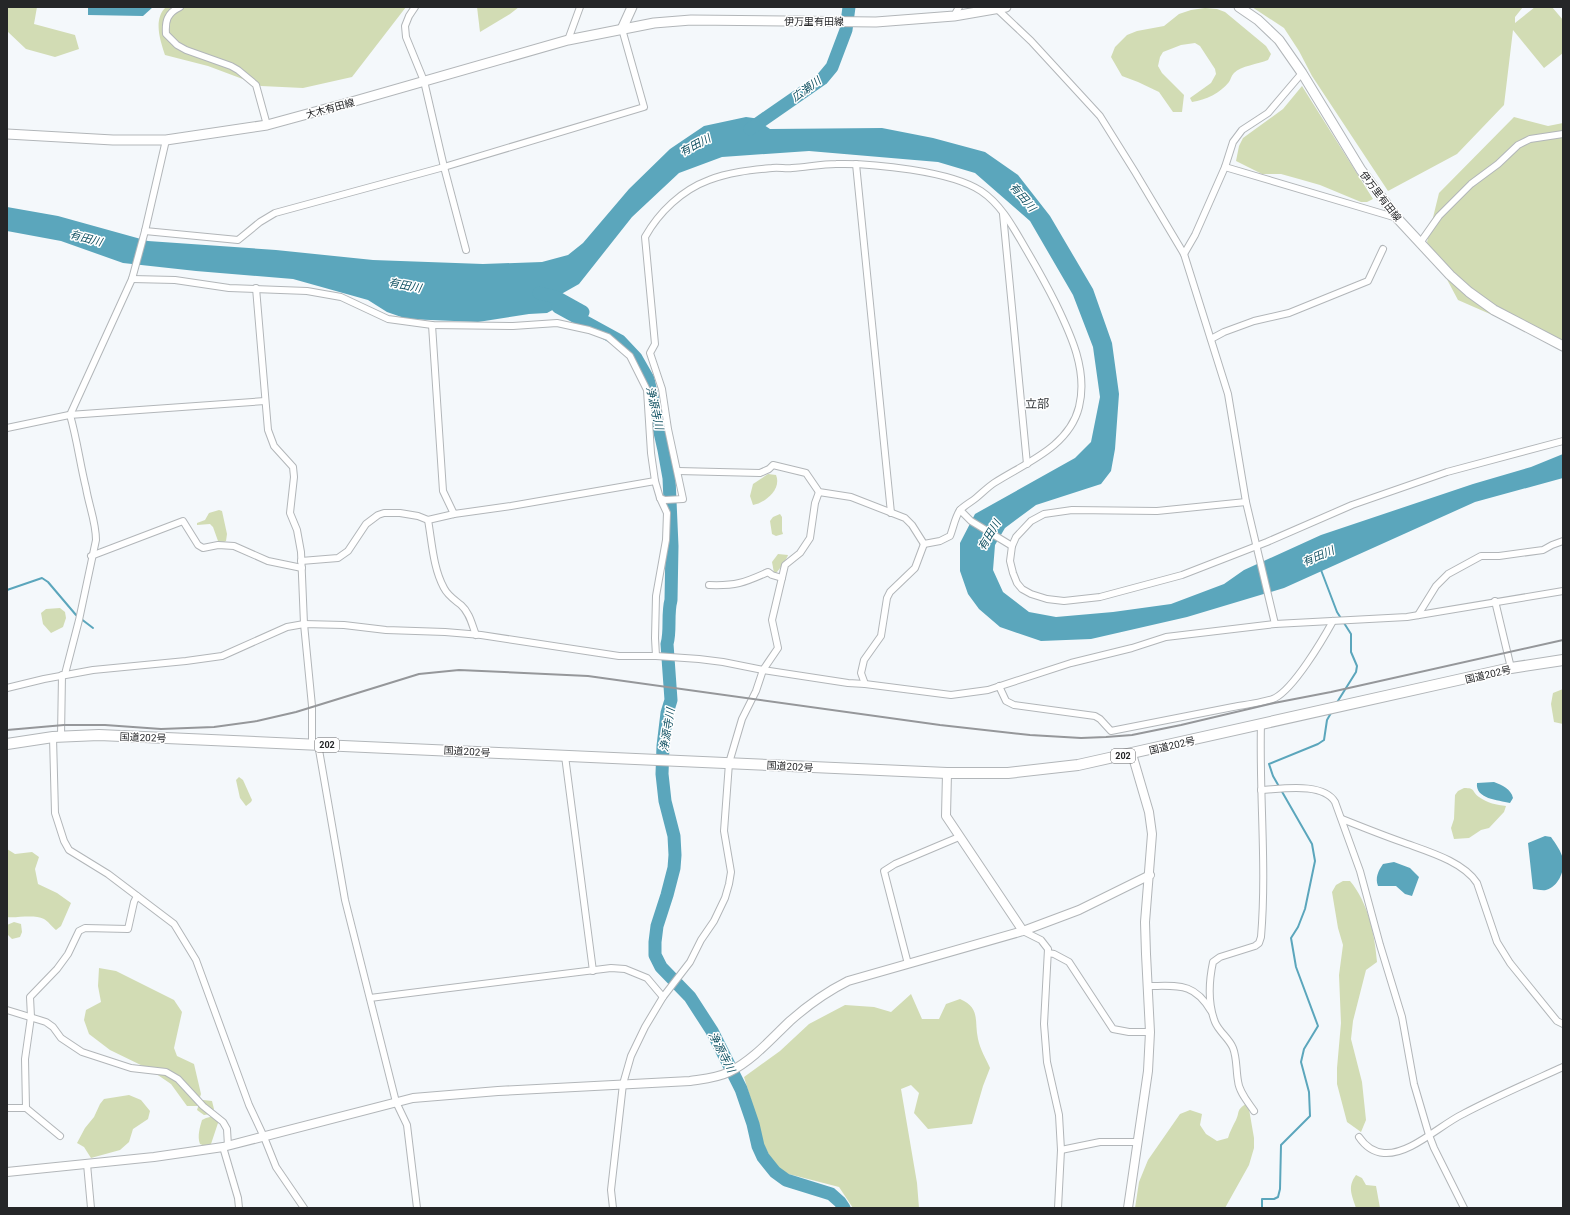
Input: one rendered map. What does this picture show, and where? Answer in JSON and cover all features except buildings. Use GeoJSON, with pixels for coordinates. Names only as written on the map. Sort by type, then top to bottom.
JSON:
{"type":"FeatureCollection","features":[{"type":"Feature","properties":{"kind":"highway","name":"国道202号"},"geometry":{"type":"LineString","coordinates":[[7,744],[57,737],[99,735],[947,773],[1008,773],[1078,765],[1511,668],[1563,660]]}},
{"type":"Feature","properties":{"kind":"main road"},"geometry":{"type":"LineString","coordinates":[[622,29],[632,7]]}},
{"type":"Feature","properties":{"kind":"main road","name":"伊万里有田線"},"geometry":{"type":"LineString","coordinates":[[622,29],[654,23],[691,20],[876,22],[954,16],[1006,7]]}},
{"type":"Feature","properties":{"kind":"main road","name":"伊万里有田線"},"geometry":{"type":"LineString","coordinates":[[1239,7],[1258,20],[1279,40],[1302,73],[1361,170],[1398,219],[1420,244],[1469,292],[1494,310],[1563,346]]}},
{"type":"Feature","properties":{"kind":"main road","name":"大木有田線"},"geometry":{"type":"LineString","coordinates":[[7,134],[113,140],[166,140],[267,124],[354,101],[568,40],[622,29]]}},
{"type":"Feature","properties":{"kind":"street"},"geometry":{"type":"LineString","coordinates":[[180,7],[167,18],[165,22],[166,34],[177,46],[231,66],[256,85],[267,124]]}},
{"type":"Feature","properties":{"kind":"street"},"geometry":{"type":"LineString","coordinates":[[415,7],[405,26],[406,37],[424,81],[444,167],[466,250]]}},
{"type":"Feature","properties":{"kind":"street"},"geometry":{"type":"LineString","coordinates":[[568,40],[580,7]]}},
{"type":"Feature","properties":{"kind":"street"},"geometry":{"type":"LineString","coordinates":[[954,16],[958,7]]}},
{"type":"Feature","properties":{"kind":"street"},"geometry":{"type":"LineString","coordinates":[[995,8],[1031,41],[1100,116],[1184,254],[1228,394],[1246,502],[1275,624]]}},
{"type":"Feature","properties":{"kind":"street"},"geometry":{"type":"LineString","coordinates":[[145,231],[238,240],[260,222],[275,213],[444,167],[644,107],[622,29]]}},
{"type":"Feature","properties":{"kind":"street"},"geometry":{"type":"LineString","coordinates":[[1184,254],[1195,235],[1225,167],[1233,142],[1242,130],[1268,113],[1302,73]]}},
{"type":"Feature","properties":{"kind":"street"},"geometry":{"type":"LineString","coordinates":[[1420,244],[1439,216],[1471,184],[1498,164],[1518,145],[1530,139],[1563,134]]}},
{"type":"Feature","properties":{"kind":"street"},"geometry":{"type":"LineString","coordinates":[[166,140],[145,231],[132,276],[70,415],[75,432],[86,490],[96,527],[96,540],[91,556],[79,620],[64,675],[57,737],[56,813],[64,842],[69,850],[108,874],[174,924],[192,954],[215,1010],[249,1105],[276,1167],[304,1208]]}},
{"type":"Feature","properties":{"kind":"street"},"geometry":{"type":"LineString","coordinates":[[663,499],[683,499],[668,429],[662,389],[650,353],[655,344],[645,237],[652,225],[675,200],[692,188],[709,180],[731,174],[774,168],[790,169],[835,164],[856,164],[906,169],[964,182],[980,191],[997,204],[1018,235],[1048,288],[1069,330],[1079,363],[1081,389],[1079,408],[1073,424],[1060,439],[1027,464],[993,483],[960,510],[950,536],[940,541],[924,544]]}},
{"type":"Feature","properties":{"kind":"street"},"geometry":{"type":"LineString","coordinates":[[856,164],[891,513]]}},
{"type":"Feature","properties":{"kind":"street"},"geometry":{"type":"LineString","coordinates":[[1225,167],[1398,219]]}},
{"type":"Feature","properties":{"kind":"street"},"geometry":{"type":"LineString","coordinates":[[1003,212],[1027,464]]}},
{"type":"Feature","properties":{"kind":"street"},"geometry":{"type":"LineString","coordinates":[[1211,339],[1224,332],[1254,321],[1289,312],[1368,281],[1383,249]]}},
{"type":"Feature","properties":{"kind":"street"},"geometry":{"type":"LineString","coordinates":[[132,276],[175,280],[229,288],[307,291],[341,297],[388,319],[432,325],[513,326],[556,322],[589,330],[608,337],[630,356],[647,390],[651,453],[655,481],[667,513],[666,540],[656,596],[656,656]]}},
{"type":"Feature","properties":{"kind":"street"},"geometry":{"type":"LineString","coordinates":[[256,288],[268,430],[274,446],[293,467],[294,478],[290,513],[297,530],[301,564],[304,624],[315,744],[345,900],[396,1102],[407,1125],[417,1208]]}},
{"type":"Feature","properties":{"kind":"street"},"geometry":{"type":"LineString","coordinates":[[432,325],[443,491],[454,514]]}},
{"type":"Feature","properties":{"kind":"street"},"geometry":{"type":"LineString","coordinates":[[7,428],[70,415],[265,401]]}},
{"type":"Feature","properties":{"kind":"street"},"geometry":{"type":"LineString","coordinates":[[1246,502],[1157,511],[1078,510],[1044,514],[1031,521],[1022,530],[1012,546],[1010,561],[1013,573],[1017,583],[1022,588],[1031,594],[1047,599],[1064,601],[1100,597],[1182,575],[1256,547],[1352,505],[1447,472],[1563,441]]}},
{"type":"Feature","properties":{"kind":"street"},"geometry":{"type":"LineString","coordinates":[[678,471],[760,473],[769,469],[773,465],[806,473],[819,492],[851,497],[905,518],[912,525],[924,544]]}},
{"type":"Feature","properties":{"kind":"street"},"geometry":{"type":"LineString","coordinates":[[91,556],[183,521],[198,545],[203,548],[218,545],[234,546],[268,561],[301,564],[338,558],[348,551],[366,524],[384,513],[412,515],[428,520],[454,514],[511,506],[655,481]]}},
{"type":"Feature","properties":{"kind":"street"},"geometry":{"type":"LineString","coordinates":[[612,1208],[611,1190],[623,1084],[631,1056],[645,1027],[663,996],[690,962],[701,940],[714,921],[725,898],[731,872],[724,831],[729,763],[742,719],[756,691],[763,670],[778,648],[772,620],[784,565],[800,553],[810,538],[815,503],[819,492]]}},
{"type":"Feature","properties":{"kind":"street"},"geometry":{"type":"LineString","coordinates":[[960,510],[971,521],[1012,546]]}},
{"type":"Feature","properties":{"kind":"street"},"geometry":{"type":"LineString","coordinates":[[428,520],[436,568],[444,588],[451,598],[462,606],[469,614],[476,635]]}},
{"type":"Feature","properties":{"kind":"street"},"geometry":{"type":"LineString","coordinates":[[1418,615],[1436,586],[1448,574],[1481,556],[1499,556],[1543,550],[1563,541]]}},
{"type":"Feature","properties":{"kind":"street"},"geometry":{"type":"LineString","coordinates":[[866,684],[861,673],[864,660],[881,636],[887,598],[890,592],[915,568],[924,544]]}},
{"type":"Feature","properties":{"kind":"street"},"geometry":{"type":"LineString","coordinates":[[709,585],[731,586],[749,581],[768,572],[782,578]]}},
{"type":"Feature","properties":{"kind":"street"},"geometry":{"type":"LineString","coordinates":[[7,688],[64,675],[222,656],[287,627],[304,624],[344,625],[386,630],[445,632],[476,635],[619,656],[680,657],[723,662],[763,670],[848,683],[951,695],[969,694],[1071,663],[1132,648],[1166,637],[1275,624],[1407,617],[1495,601],[1563,591]]}},
{"type":"Feature","properties":{"kind":"street"},"geometry":{"type":"LineString","coordinates":[[1495,601],[1511,668]]}},
{"type":"Feature","properties":{"kind":"street"},"geometry":{"type":"LineString","coordinates":[[999,686],[1006,701],[1014,705],[1095,716],[1100,719],[1111,731],[1175,719],[1275,698],[1296,680],[1333,621]]}},
{"type":"Feature","properties":{"kind":"street"},"geometry":{"type":"LineString","coordinates":[[1254,1110],[1243,1095],[1238,1083],[1233,1047],[1216,1023],[1210,990],[1210,976],[1213,962],[1220,957],[1255,946],[1259,943],[1261,937],[1261,724]]}},
{"type":"Feature","properties":{"kind":"street"},"geometry":{"type":"LineString","coordinates":[[1128,1208],[1148,1071],[1150,1032],[1145,922],[1150,875],[1152,834],[1149,812],[1132,754]]}},
{"type":"Feature","properties":{"kind":"street"},"geometry":{"type":"LineString","coordinates":[[565,756],[593,971]]}},
{"type":"Feature","properties":{"kind":"street"},"geometry":{"type":"LineString","coordinates":[[947,773],[946,816],[1023,931],[1041,940],[1048,949],[1044,1024],[1047,1062],[1058,1115],[1061,1150],[1058,1208]]}},
{"type":"Feature","properties":{"kind":"street"},"geometry":{"type":"LineString","coordinates":[[1261,790],[1300,789],[1322,791],[1333,798],[1360,871],[1402,1018],[1414,1084],[1429,1135],[1464,1208]]}},
{"type":"Feature","properties":{"kind":"street"},"geometry":{"type":"LineString","coordinates":[[1342,819],[1442,858],[1465,870],[1473,877],[1477,883],[1497,942],[1510,963],[1557,1021],[1563,1024]]}},
{"type":"Feature","properties":{"kind":"street"},"geometry":{"type":"LineString","coordinates":[[908,964],[884,871],[895,864],[959,837]]}},
{"type":"Feature","properties":{"kind":"street"},"geometry":{"type":"LineString","coordinates":[[7,1172],[225,1147],[413,1098],[447,1094],[690,1081],[728,1073],[748,1060],[790,1021],[826,992],[862,977],[1023,931],[1078,910],[1150,875]]}},
{"type":"Feature","properties":{"kind":"street"},"geometry":{"type":"LineString","coordinates":[[26,1108],[25,1059],[31,1017],[30,997],[57,969],[68,954],[78,931],[85,928],[128,929],[134,902],[137,896]]}},
{"type":"Feature","properties":{"kind":"street"},"geometry":{"type":"LineString","coordinates":[[1048,953],[1069,962],[1113,1029],[1130,1032],[1150,1032]]}},
{"type":"Feature","properties":{"kind":"street"},"geometry":{"type":"LineString","coordinates":[[370,998],[612,968],[625,969],[647,978],[663,996]]}},
{"type":"Feature","properties":{"kind":"street"},"geometry":{"type":"LineString","coordinates":[[1148,986],[1184,987],[1193,990],[1204,999],[1214,1016]]}},
{"type":"Feature","properties":{"kind":"street"},"geometry":{"type":"LineString","coordinates":[[7,1010],[46,1022],[53,1027],[61,1038],[82,1052],[131,1068],[166,1072],[178,1078],[204,1106],[224,1122],[227,1129],[225,1147],[238,1198],[239,1208]]}},
{"type":"Feature","properties":{"kind":"street"},"geometry":{"type":"LineString","coordinates":[[1359,1137],[1365,1145],[1373,1150],[1384,1153],[1398,1151],[1410,1146],[1462,1114],[1563,1067]]}},
{"type":"Feature","properties":{"kind":"street"},"geometry":{"type":"LineString","coordinates":[[7,1108],[26,1108],[60,1136]]}},
{"type":"Feature","properties":{"kind":"street"},"geometry":{"type":"LineString","coordinates":[[1061,1150],[1100,1142],[1138,1142]]}},
{"type":"Feature","properties":{"kind":"street"},"geometry":{"type":"LineString","coordinates":[[87,1164],[91,1208]]}},
{"type":"Feature","properties":{"kind":"green space"},"geometry":{"type":"Polygon","coordinates":[[[7,7],[37,7],[34,24],[75,35],[79,49],[55,57],[26,49],[7,31],[7,7]]]}},
{"type":"Feature","properties":{"kind":"green space"},"geometry":{"type":"Polygon","coordinates":[[[166,7],[406,7],[352,77],[303,88],[261,86],[208,66],[165,55],[161,43],[159,24],[162,12],[166,7]]]}},
{"type":"Feature","properties":{"kind":"green space"},"geometry":{"type":"Polygon","coordinates":[[[477,7],[519,7],[480,32],[477,7]]]}},
{"type":"Feature","properties":{"kind":"green space"},"geometry":{"type":"Polygon","coordinates":[[[1252,7],[1523,7],[1515,17],[1515,23],[1535,7],[1552,7],[1563,20],[1563,53],[1544,68],[1513,30],[1504,105],[1457,154],[1388,191],[1312,76],[1299,51],[1284,28],[1252,7]]]}},
{"type":"Feature","properties":{"kind":"green space"},"geometry":{"type":"Polygon","coordinates":[[[1205,8],[1217,9],[1225,12],[1266,46],[1271,54],[1268,60],[1237,71],[1233,74],[1229,82],[1217,93],[1202,100],[1192,102],[1190,98],[1211,83],[1216,74],[1215,69],[1200,46],[1195,43],[1181,45],[1163,52],[1158,66],[1162,73],[1184,95],[1182,112],[1173,112],[1159,92],[1122,76],[1111,57],[1115,47],[1127,35],[1137,31],[1164,26],[1179,14],[1205,8]]]}},
{"type":"Feature","properties":{"kind":"green space"},"geometry":{"type":"Polygon","coordinates":[[[1302,86],[1373,199],[1367,202],[1361,202],[1320,185],[1299,179],[1281,174],[1262,174],[1236,161],[1239,146],[1243,138],[1283,109],[1302,86]]]}},
{"type":"Feature","properties":{"kind":"green space"},"geometry":{"type":"Polygon","coordinates":[[[1514,117],[1548,126],[1563,123],[1563,346],[1458,300],[1427,242],[1439,193],[1514,117]]]}},
{"type":"Feature","properties":{"kind":"green space"},"geometry":{"type":"Polygon","coordinates":[[[768,474],[776,475],[777,485],[775,490],[767,498],[758,504],[753,505],[750,496],[753,484],[768,474]]]}},
{"type":"Feature","properties":{"kind":"green space"},"geometry":{"type":"Polygon","coordinates":[[[219,510],[222,511],[227,534],[226,541],[222,543],[218,541],[213,527],[210,524],[197,525],[197,523],[205,520],[209,513],[219,510]]]}},
{"type":"Feature","properties":{"kind":"green space"},"geometry":{"type":"Polygon","coordinates":[[[780,514],[782,517],[783,534],[776,536],[772,534],[770,521],[773,517],[780,514]]]}},
{"type":"Feature","properties":{"kind":"green space"},"geometry":{"type":"Polygon","coordinates":[[[778,554],[788,555],[785,562],[776,573],[774,573],[772,562],[778,554]]]}},
{"type":"Feature","properties":{"kind":"green space"},"geometry":{"type":"Polygon","coordinates":[[[60,608],[65,612],[66,618],[63,627],[51,633],[43,624],[41,613],[46,609],[60,608]]]}},
{"type":"Feature","properties":{"kind":"green space"},"geometry":{"type":"Polygon","coordinates":[[[1563,689],[1563,724],[1554,722],[1551,704],[1553,693],[1563,689]]]}},
{"type":"Feature","properties":{"kind":"green space"},"geometry":{"type":"Polygon","coordinates":[[[239,777],[243,780],[252,800],[246,806],[240,798],[236,780],[239,777]]]}},
{"type":"Feature","properties":{"kind":"green space"},"geometry":{"type":"Polygon","coordinates":[[[1464,788],[1472,789],[1485,801],[1506,806],[1504,812],[1489,828],[1481,830],[1469,838],[1454,839],[1451,828],[1454,819],[1455,795],[1458,791],[1464,788]]]}},
{"type":"Feature","properties":{"kind":"green space"},"geometry":{"type":"Polygon","coordinates":[[[7,849],[15,854],[32,852],[39,857],[35,869],[38,884],[57,893],[71,903],[61,926],[56,930],[46,920],[40,918],[31,916],[7,917],[7,849]]]}},
{"type":"Feature","properties":{"kind":"green space"},"geometry":{"type":"Polygon","coordinates":[[[1343,881],[1350,881],[1362,899],[1370,919],[1377,962],[1366,970],[1353,1021],[1351,1039],[1362,1082],[1366,1120],[1361,1132],[1347,1122],[1337,1084],[1341,1023],[1339,975],[1343,945],[1338,928],[1332,892],[1336,885],[1343,881]]]}},
{"type":"Feature","properties":{"kind":"green space"},"geometry":{"type":"Polygon","coordinates":[[[14,922],[21,924],[22,932],[20,937],[12,939],[7,934],[7,925],[14,922]]]}},
{"type":"Feature","properties":{"kind":"green space"},"geometry":{"type":"Polygon","coordinates":[[[99,968],[116,971],[174,1000],[182,1012],[174,1048],[177,1056],[194,1064],[201,1094],[197,1106],[187,1106],[171,1084],[149,1069],[110,1050],[89,1034],[84,1020],[86,1010],[101,1002],[98,986],[99,968]]]}},
{"type":"Feature","properties":{"kind":"green space"},"geometry":{"type":"Polygon","coordinates":[[[911,994],[922,1019],[939,1019],[946,1004],[960,999],[967,1003],[974,1011],[979,1043],[990,1068],[972,1124],[928,1129],[914,1113],[919,1093],[911,1085],[901,1089],[917,1183],[919,1208],[853,1208],[839,1187],[777,1171],[760,1137],[744,1077],[780,1051],[809,1024],[845,1005],[874,1007],[891,1012],[911,994]]]}},
{"type":"Feature","properties":{"kind":"green space"},"geometry":{"type":"Polygon","coordinates":[[[129,1095],[141,1100],[150,1111],[148,1119],[133,1129],[129,1142],[120,1150],[91,1158],[84,1147],[77,1143],[85,1128],[94,1117],[104,1099],[129,1095]]]}},
{"type":"Feature","properties":{"kind":"green space"},"geometry":{"type":"Polygon","coordinates":[[[203,1100],[212,1101],[214,1109],[210,1114],[204,1115],[197,1110],[199,1104],[203,1100]]]}},
{"type":"Feature","properties":{"kind":"green space"},"geometry":{"type":"Polygon","coordinates":[[[1246,1104],[1249,1109],[1254,1138],[1254,1148],[1249,1165],[1225,1208],[1135,1208],[1139,1182],[1148,1160],[1180,1114],[1190,1110],[1202,1114],[1200,1125],[1206,1134],[1217,1141],[1228,1138],[1239,1110],[1246,1104]]]}},
{"type":"Feature","properties":{"kind":"green space"},"geometry":{"type":"Polygon","coordinates":[[[214,1116],[219,1120],[211,1144],[207,1147],[200,1144],[199,1138],[202,1120],[214,1116]]]}},
{"type":"Feature","properties":{"kind":"green space"},"geometry":{"type":"Polygon","coordinates":[[[1356,1175],[1362,1178],[1366,1185],[1376,1186],[1380,1208],[1356,1208],[1351,1187],[1353,1179],[1356,1175]]]}},
{"type":"Feature","properties":{"kind":"water"},"geometry":{"type":"Polygon","coordinates":[[[88,7],[153,7],[143,16],[88,15],[88,7]]]}},
{"type":"Feature","properties":{"kind":"water","name":"有田川"},"geometry":{"type":"Polygon","coordinates":[[[746,117],[767,120],[764,125],[770,129],[882,128],[933,138],[985,152],[1018,175],[1050,216],[1093,289],[1112,343],[1119,394],[1115,449],[1111,471],[1101,484],[1036,505],[1005,528],[995,545],[993,570],[1003,592],[1029,612],[1056,617],[1113,612],[1171,604],[1224,584],[1244,570],[1321,535],[1473,484],[1531,467],[1563,454],[1563,478],[1475,502],[1284,588],[1187,617],[1091,639],[1041,641],[1000,627],[979,609],[968,594],[960,571],[960,543],[975,514],[1075,458],[1091,442],[1100,397],[1093,347],[1073,295],[1030,221],[975,173],[938,162],[809,151],[722,157],[679,173],[632,217],[579,284],[556,297],[554,302],[558,307],[547,313],[529,314],[478,322],[407,319],[387,312],[368,300],[293,279],[123,263],[61,241],[7,231],[7,207],[58,216],[148,241],[276,250],[373,260],[483,264],[542,262],[568,255],[583,243],[629,189],[670,149],[704,126],[746,117]]]}},
{"type":"Feature","properties":{"kind":"water"},"geometry":{"type":"Polygon","coordinates":[[[1494,782],[1503,786],[1510,792],[1513,798],[1510,803],[1483,796],[1477,788],[1477,783],[1494,782]]]}},
{"type":"Feature","properties":{"kind":"water"},"geometry":{"type":"Polygon","coordinates":[[[1545,836],[1551,837],[1560,850],[1563,859],[1562,873],[1554,886],[1544,890],[1533,889],[1528,843],[1545,836]]]}},
{"type":"Feature","properties":{"kind":"water"},"geometry":{"type":"Polygon","coordinates":[[[1394,862],[1410,868],[1419,877],[1412,896],[1405,894],[1396,886],[1378,886],[1378,872],[1383,864],[1394,862]]]}},
{"type":"Feature","properties":{"kind":"waterway","name":"広瀬川"},"geometry":{"type":"LineString","coordinates":[[750,129],[822,79],[832,67],[846,30],[849,7]]}},
{"type":"Feature","properties":{"kind":"waterway","name":"浄源寺川"},"geometry":{"type":"LineString","coordinates":[[539,293],[556,297],[583,312],[558,307],[620,341],[636,358],[648,379],[669,478],[672,546],[671,600],[667,644],[671,700],[667,713],[663,746],[662,774],[665,801],[674,836],[675,855],[674,868],[657,926],[655,955],[661,967],[690,997],[712,1031],[741,1089],[753,1124],[758,1146],[763,1157],[775,1172],[786,1180],[831,1194],[844,1208]]}},
{"type":"Feature","properties":{"kind":"waterway"},"geometry":{"type":"LineString","coordinates":[[1321,570],[1337,612],[1351,634],[1351,652],[1357,666],[1356,672],[1336,704]]}},
{"type":"Feature","properties":{"kind":"waterway"},"geometry":{"type":"LineString","coordinates":[[7,590],[42,578],[48,582],[76,615],[93,628]]}},
{"type":"Feature","properties":{"kind":"waterway"},"geometry":{"type":"LineString","coordinates":[[1262,1208],[1262,1199],[1274,1199],[1278,1197],[1280,1189],[1281,1145],[1310,1116],[1309,1092],[1301,1062],[1304,1049],[1318,1026],[1296,967],[1291,938],[1298,927],[1305,909],[1315,861],[1312,844],[1273,776],[1269,764],[1318,744],[1324,740],[1327,720],[1331,713]]}},
{"type":"Feature","properties":{"kind":"railway"},"geometry":{"type":"LineString","coordinates":[[7,730],[64,725],[105,725],[161,729],[214,727],[257,721],[296,712],[419,674],[459,670],[588,676],[940,725],[1030,735],[1081,738],[1106,737],[1132,735],[1181,725],[1274,703],[1331,692],[1563,640]]}},
{"type":"Feature","properties":{"kind":"district","name":"立部"},"geometry":{"type":"Point","coordinates":[1037,404]}}]}
